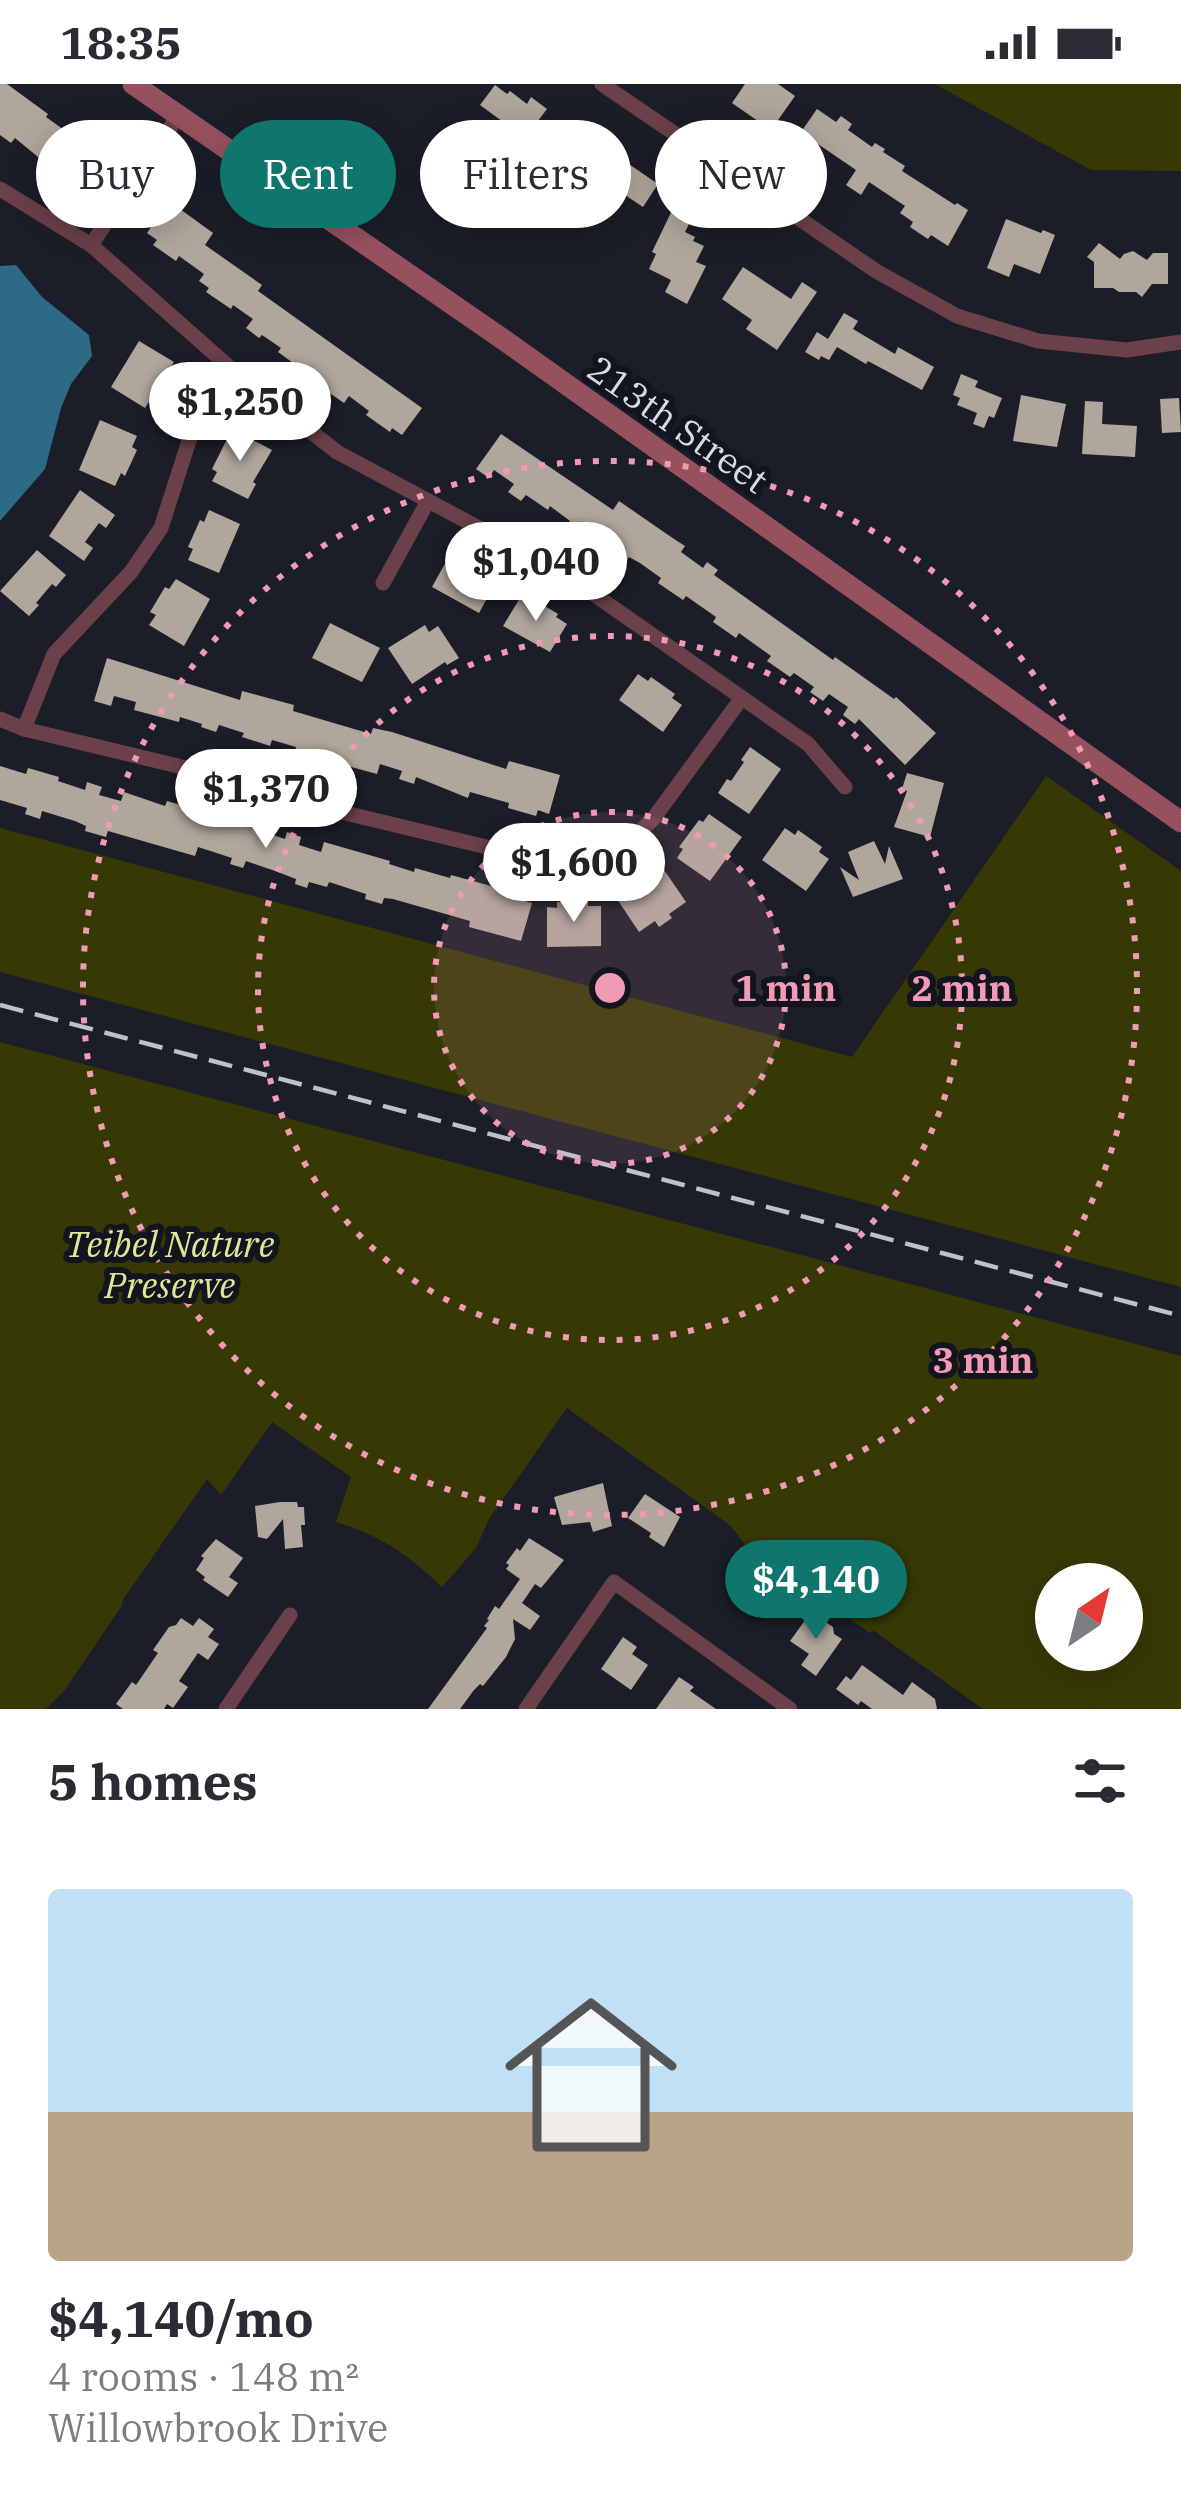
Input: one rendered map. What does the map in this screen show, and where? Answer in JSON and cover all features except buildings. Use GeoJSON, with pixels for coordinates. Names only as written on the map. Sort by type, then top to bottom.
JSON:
{"type":"FeatureCollection","features":[{"type":"Feature","properties":{"kind":"street","name":"213th Street"},"geometry":{"type":"LineString","coordinates":[[133,84],[504,340],[1181,822]]}},
{"type":"Feature","properties":{"kind":"street"},"geometry":{"type":"LineString","coordinates":[[602,84],[876,271],[957,316],[1038,341],[1127,350],[1181,342]]}},
{"type":"Feature","properties":{"kind":"street"},"geometry":{"type":"LineString","coordinates":[[92,245],[178,116]]}},
{"type":"Feature","properties":{"kind":"street"},"geometry":{"type":"LineString","coordinates":[[0,188],[92,245],[235,373],[337,452],[565,574],[808,744],[845,787]]}},
{"type":"Feature","properties":{"kind":"street"},"geometry":{"type":"LineString","coordinates":[[23,729],[54,654],[131,572],[161,528],[195,422],[235,373]]}},
{"type":"Feature","properties":{"kind":"street"},"geometry":{"type":"LineString","coordinates":[[383,583],[428,501]]}},
{"type":"Feature","properties":{"kind":"street"},"geometry":{"type":"LineString","coordinates":[[0,719],[341,812],[545,861],[606,864],[653,819],[741,699]]}},
{"type":"Feature","properties":{"kind":"street"},"geometry":{"type":"LineString","coordinates":[[526,1709],[614,1582],[790,1709]]}},
{"type":"Feature","properties":{"kind":"street"},"geometry":{"type":"LineString","coordinates":[[226,1709],[290,1615]]}},
{"type":"Feature","properties":{"kind":"green space"},"geometry":{"type":"Polygon","coordinates":[[[935,84],[1181,84],[1181,171],[1091,170],[935,84]]]}},
{"type":"Feature","properties":{"kind":"green space"},"geometry":{"type":"Polygon","coordinates":[[[1046,776],[1181,871],[1181,1287],[0,972],[0,828],[852,1057],[1046,776]]]}},
{"type":"Feature","properties":{"kind":"green space","name":"Teibel Nature Preserve"},"geometry":{"type":"Polygon","coordinates":[[[0,1042],[1181,1356],[1181,1709],[983,1709],[749,1550],[731,1526],[567,1408],[489,1519],[476,1548],[442,1587],[393,1547],[336,1522],[351,1477],[272,1422],[221,1495],[207,1479],[64,1691],[46,1709],[0,1709],[0,1042]]]}},
{"type":"Feature","properties":{"kind":"water"},"geometry":{"type":"Polygon","coordinates":[[[16,265],[42,297],[89,335],[92,356],[71,384],[61,408],[45,469],[0,521],[0,266],[16,265]]]}},
{"type":"Feature","properties":{"kind":"railway"},"geometry":{"type":"LineString","coordinates":[[0,1005],[1181,1316]]}}]}
